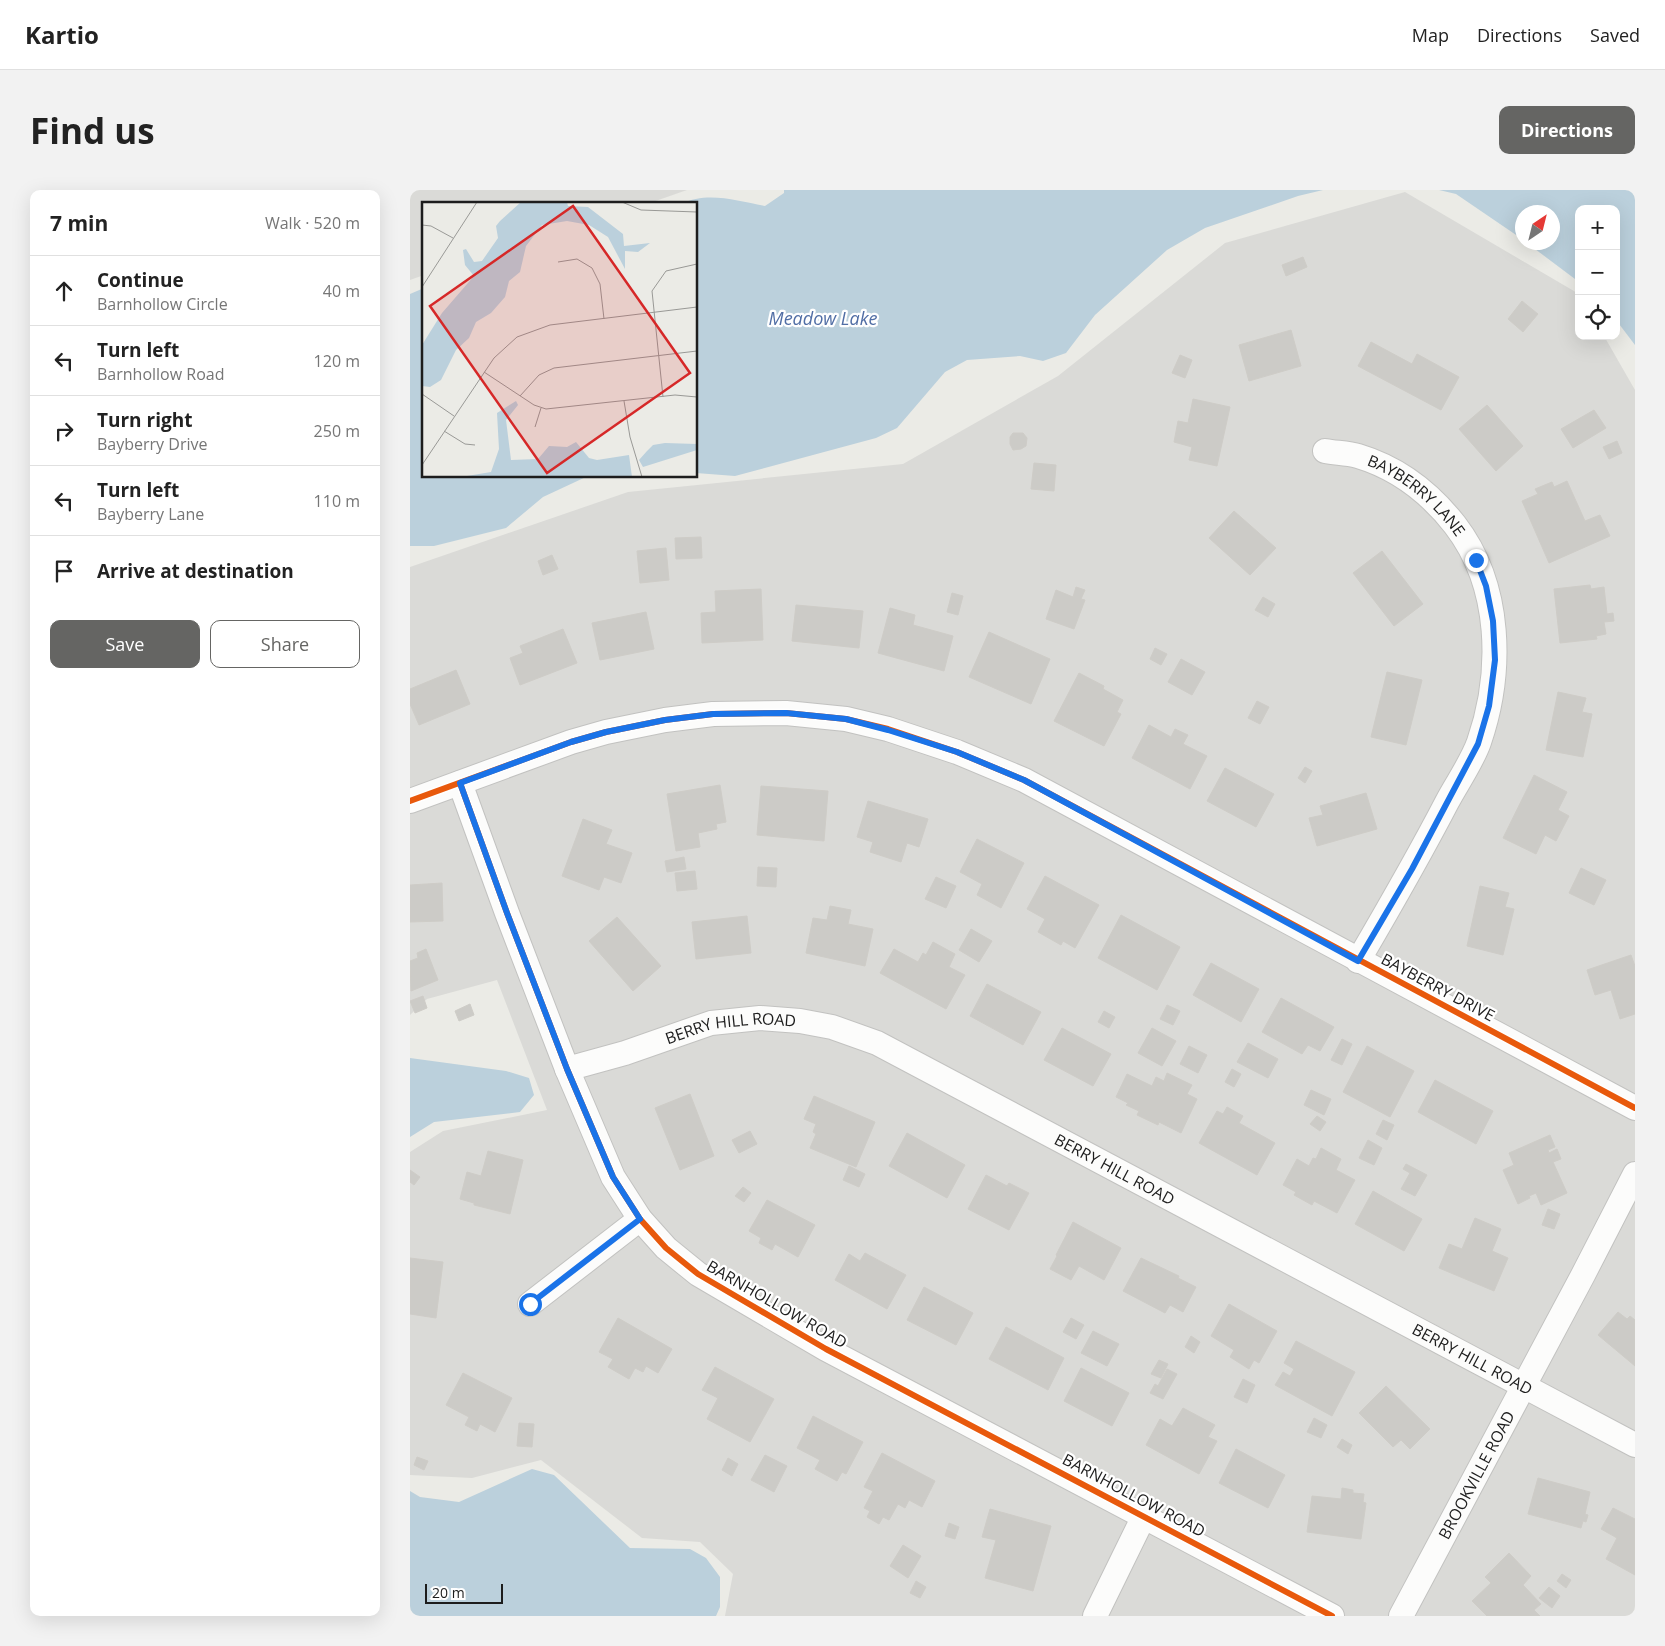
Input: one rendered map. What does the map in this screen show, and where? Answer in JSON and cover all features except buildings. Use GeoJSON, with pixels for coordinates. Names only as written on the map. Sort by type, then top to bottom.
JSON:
{"type":"FeatureCollection","features":[{"type":"Feature","properties":{"kind":"street","name":"BAYBERRY LANE"},"geometry":{"type":"LineString","coordinates":[[1325,451],[1357,456],[1388,467],[1417,485],[1442,508],[1463,536],[1476,560],[1486,586],[1493,621],[1495,660],[1489,706],[1478,744],[1412,869],[1358,961]]}},
{"type":"Feature","properties":{"kind":"street","name":"BAYBERRY DRIVE"},"geometry":{"type":"LineString","coordinates":[[410,801],[571,742],[606,732],[665,720],[713,714],[786,713],[846,719],[957,752],[1024,780],[1635,1108]]}},
{"type":"Feature","properties":{"kind":"street","name":"BARNHOLLOW ROAD"},"geometry":{"type":"LineString","coordinates":[[460,783],[507,913],[567,1069],[613,1177],[640,1219],[666,1248],[698,1274],[826,1349],[1332,1616]]}},
{"type":"Feature","properties":{"kind":"street","name":"BERRY HILL ROAD"},"geometry":{"type":"LineString","coordinates":[[567,1069],[624,1053],[711,1023],[760,1018],[800,1021],[832,1027],[878,1043],[1635,1445]]}},
{"type":"Feature","properties":{"kind":"street","name":"BROOKVILLE ROAD"},"geometry":{"type":"LineString","coordinates":[[1401,1616],[1635,1174]]}},
{"type":"Feature","properties":{"kind":"street"},"geometry":{"type":"LineString","coordinates":[[530,1304],[640,1219]]}},
{"type":"Feature","properties":{"kind":"street"},"geometry":{"type":"LineString","coordinates":[[1095,1616],[1144,1516]]}},
{"type":"Feature","properties":{"kind":"shaded area"},"geometry":{"type":"Polygon","coordinates":[[[410,190],[687,190],[653,202],[422,202],[422,276],[410,280],[410,190]]]}},
{"type":"Feature","properties":{"kind":"shaded area"},"geometry":{"type":"Polygon","coordinates":[[[1405,192],[1575,292],[1575,340],[1606,340],[1635,390],[1635,1616],[725,1616],[733,1574],[700,1542],[642,1538],[541,1460],[472,1478],[410,1475],[410,1152],[443,1131],[547,1110],[497,980],[427,999],[410,1015],[410,567],[628,492],[903,464],[1058,376],[1225,243],[1405,192]]]}},
{"type":"Feature","properties":{"kind":"water","name":"Meadow Lake"},"geometry":{"type":"Polygon","coordinates":[[[784,190],[1323,190],[1298,196],[1205,228],[1167,250],[1095,315],[1066,353],[1043,361],[1020,356],[967,360],[945,372],[897,428],[876,438],[735,476],[698,473],[698,202],[686,202],[702,198],[723,198],[765,206],[784,193],[784,190]]]}},
{"type":"Feature","properties":{"kind":"water"},"geometry":{"type":"Polygon","coordinates":[[[1439,190],[1635,190],[1635,345],[1620,325],[1620,205],[1575,205],[1575,279],[1536,250],[1560,250],[1560,205],[1515,205],[1515,234],[1456,194],[1439,190]]]}},
{"type":"Feature","properties":{"kind":"water"},"geometry":{"type":"Polygon","coordinates":[[[422,289],[422,478],[584,478],[543,497],[506,528],[434,546],[410,546],[410,294],[422,289]]]}},
{"type":"Feature","properties":{"kind":"water"},"geometry":{"type":"Polygon","coordinates":[[[410,1058],[506,1071],[529,1078],[534,1095],[520,1112],[434,1122],[410,1137],[410,1058]]]}},
{"type":"Feature","properties":{"kind":"water"},"geometry":{"type":"Polygon","coordinates":[[[532,1469],[554,1475],[630,1548],[690,1549],[706,1558],[720,1577],[720,1607],[716,1616],[410,1616],[410,1491],[420,1497],[459,1502],[532,1469]]]}},
{"type":"Feature","properties":{"kind":"cycle path"},"geometry":{"type":"LineString","coordinates":[[410,801],[571,742],[606,732],[665,720],[713,714],[786,713],[846,719],[888,729],[957,752],[1024,780],[1635,1108]]}},
{"type":"Feature","properties":{"kind":"cycle path"},"geometry":{"type":"LineString","coordinates":[[460,783],[507,913],[567,1069],[613,1177],[640,1219],[666,1248],[698,1274],[826,1349],[1332,1616]]}},
{"type":"Feature","properties":{"kind":"route"},"geometry":{"type":"LineString","coordinates":[[530,1304],[640,1219],[613,1177],[567,1069],[507,913],[460,783],[571,742],[606,732],[665,720],[713,714],[786,713],[846,719],[957,752],[1024,780],[1358,961],[1412,869],[1478,744],[1489,706],[1495,660],[1493,621],[1486,586],[1476,560]]}}]}
